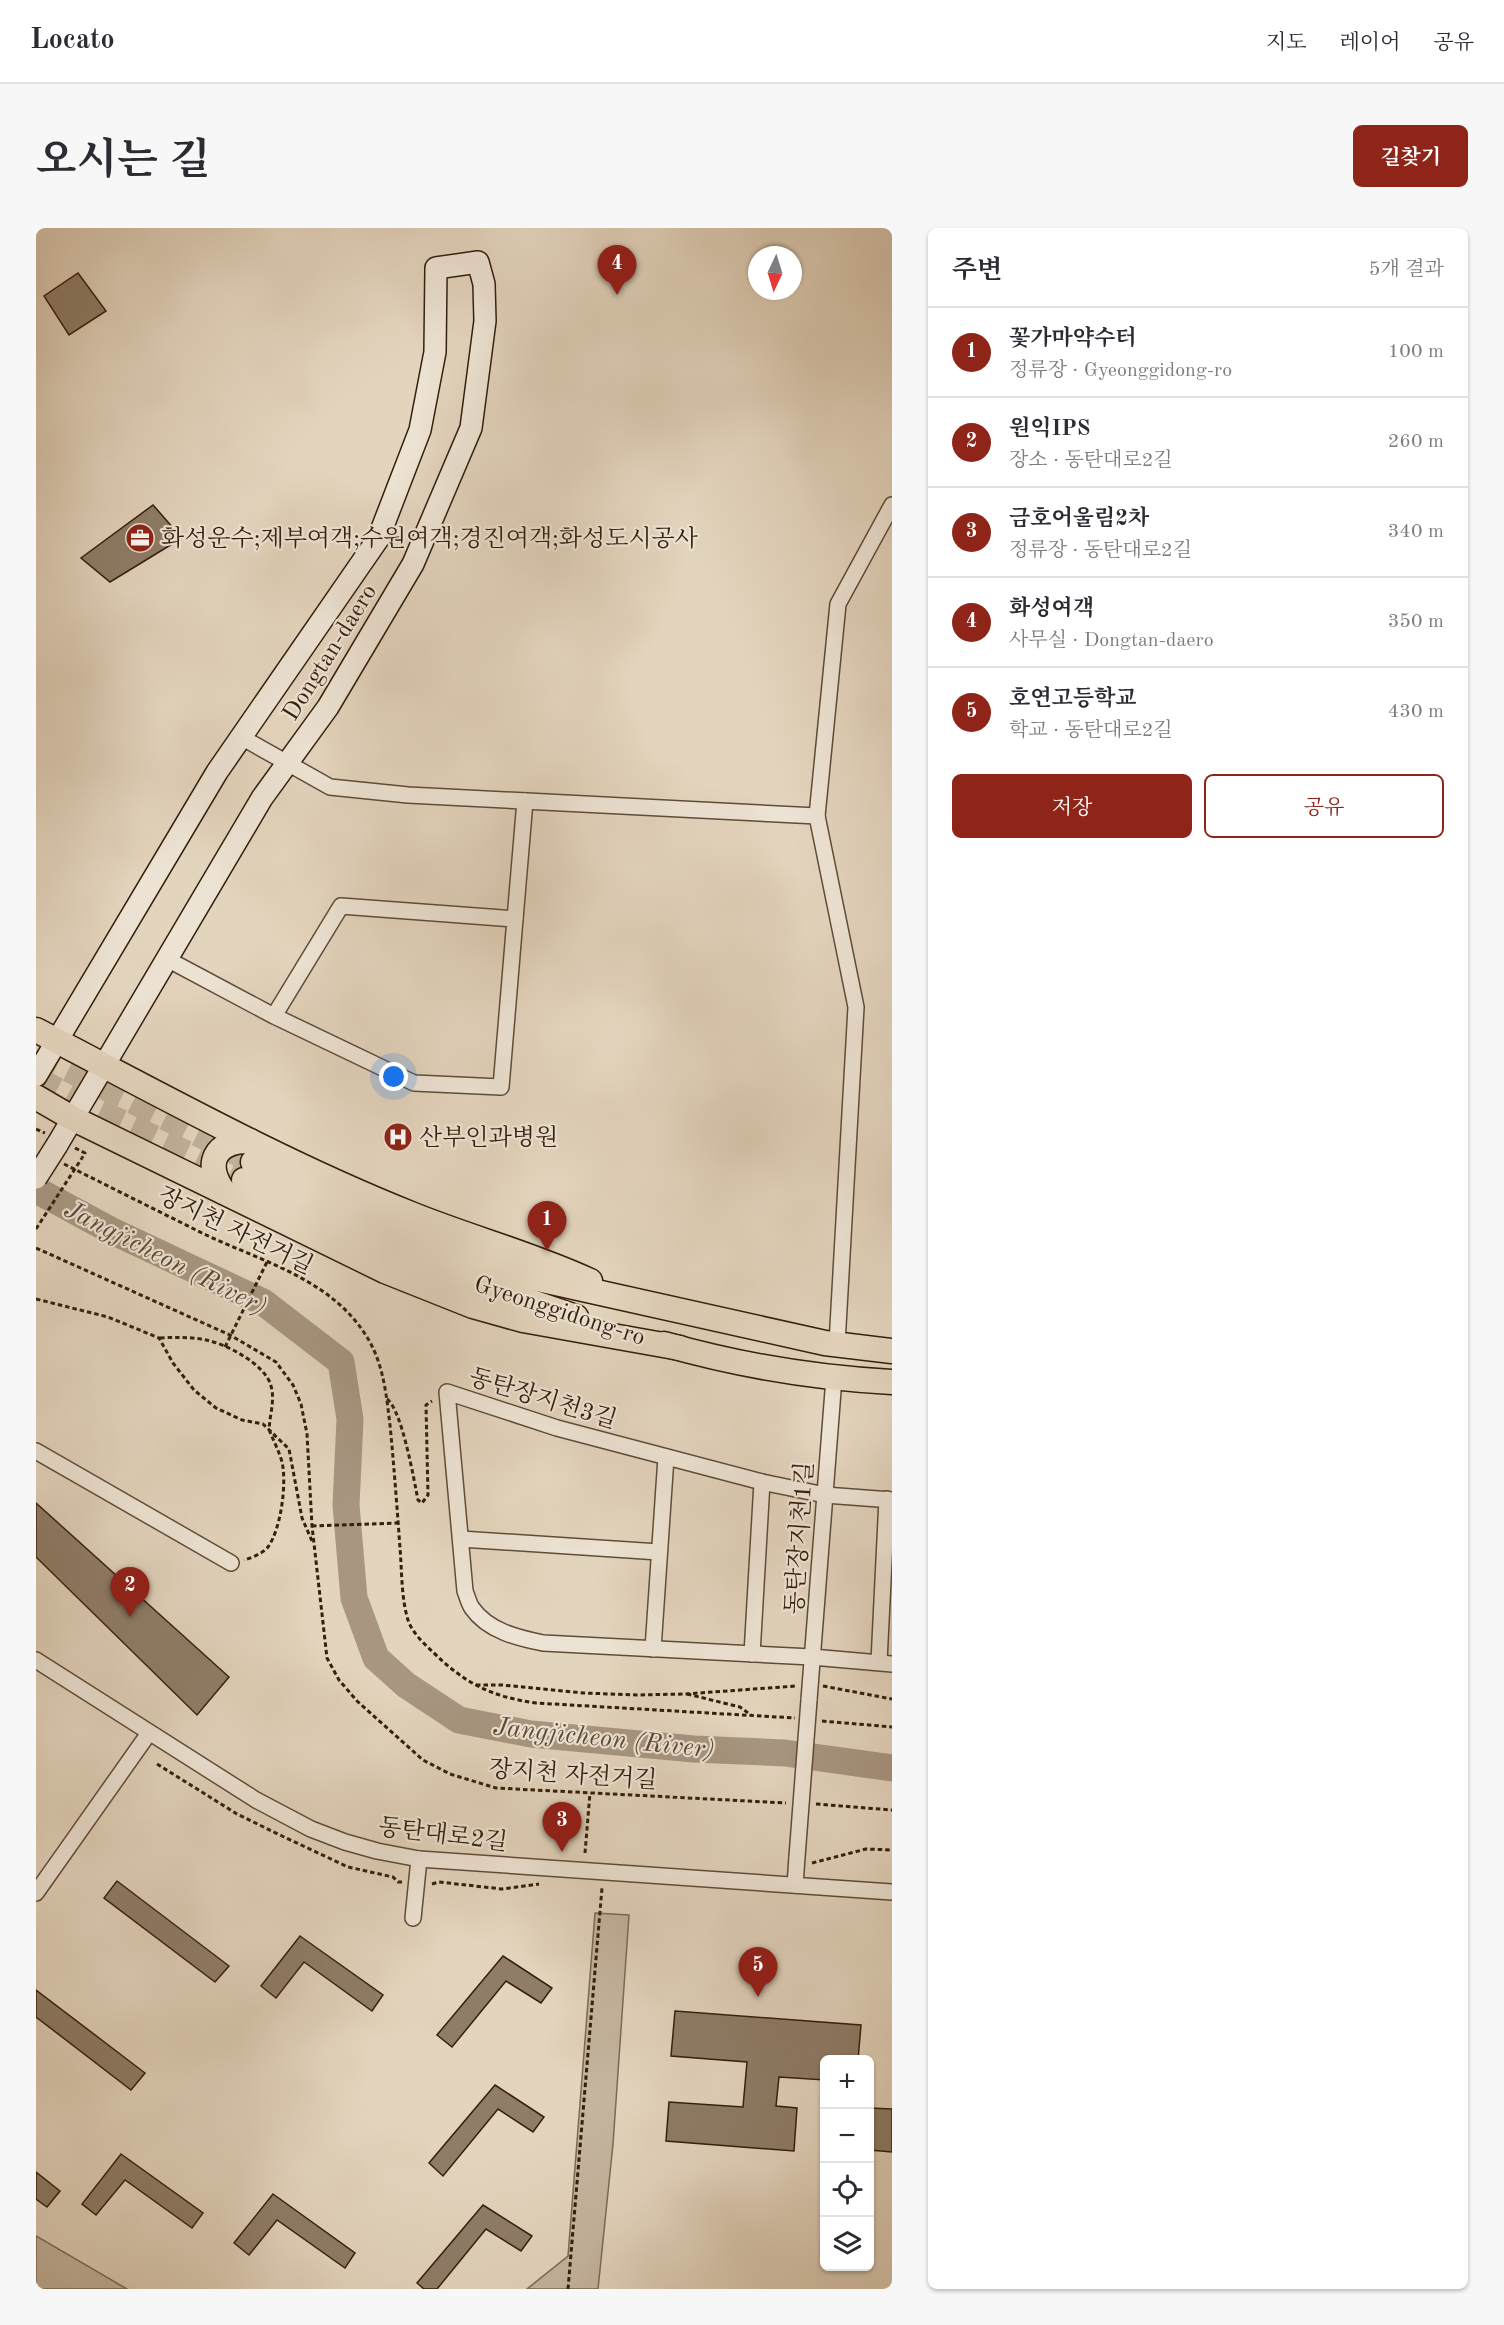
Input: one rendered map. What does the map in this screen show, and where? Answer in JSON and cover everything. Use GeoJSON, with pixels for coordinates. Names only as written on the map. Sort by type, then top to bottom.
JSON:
{"type":"FeatureCollection","features":[{"type":"Feature","properties":{"kind":"main road","name":"Dongtan-daero"},"geometry":{"type":"LineString","coordinates":[[36,1076],[46,1036],[217,772],[378,539],[420,430],[435,352],[436,268],[478,262],[484,284],[485,321],[471,428],[413,564],[328,707],[262,798],[72,1118],[56,1152],[36,1178]]}},
{"type":"Feature","properties":{"kind":"main road"},"geometry":{"type":"LineString","coordinates":[[46,1036],[104,1065],[385,1271],[473,1306],[523,1320],[680,1348],[788,1371],[834,1378],[892,1382]]}},
{"type":"Feature","properties":{"kind":"main road"},"geometry":{"type":"LineString","coordinates":[[36,1097],[72,1118],[243,1169]]}},
{"type":"Feature","properties":{"kind":"main road","name":"Gyeonggidong-ro"},"geometry":{"type":"LineString","coordinates":[[243,1169],[411,1214],[558,1266],[636,1302],[837,1344],[892,1351]]}},
{"type":"Feature","properties":{"kind":"street"},"geometry":{"type":"LineString","coordinates":[[837,1344],[856,1007],[817,816],[838,604],[892,505]]}},
{"type":"Feature","properties":{"kind":"street"},"geometry":{"type":"LineString","coordinates":[[241,737],[330,787],[408,795],[817,816]]}},
{"type":"Feature","properties":{"kind":"street"},"geometry":{"type":"LineString","coordinates":[[167,958],[274,1016],[414,1083],[501,1087],[525,801]]}},
{"type":"Feature","properties":{"kind":"street"},"geometry":{"type":"LineString","coordinates":[[274,1016],[341,906],[515,919]]}},
{"type":"Feature","properties":{"kind":"street","name":"동탄장지천1길"},"geometry":{"type":"LineString","coordinates":[[802,1861],[810,1684],[834,1378]]}},
{"type":"Feature","properties":{"kind":"street","name":"동탄장지천3길"},"geometry":{"type":"LineString","coordinates":[[886,1663],[543,1643],[516,1638],[492,1625],[472,1609],[465,1591],[447,1392],[557,1428],[762,1482],[825,1495],[890,1500]]}},
{"type":"Feature","properties":{"kind":"street"},"geometry":{"type":"LineString","coordinates":[[36,1451],[231,1563]]}},
{"type":"Feature","properties":{"kind":"street"},"geometry":{"type":"LineString","coordinates":[[653,1649],[666,1457]]}},
{"type":"Feature","properties":{"kind":"street"},"geometry":{"type":"LineString","coordinates":[[752,1654],[762,1482]]}},
{"type":"Feature","properties":{"kind":"street"},"geometry":{"type":"LineString","coordinates":[[886,1663],[890,1500]]}},
{"type":"Feature","properties":{"kind":"street"},"geometry":{"type":"LineString","coordinates":[[461,1539],[660,1552]]}},
{"type":"Feature","properties":{"kind":"street","name":"동탄대로2길"},"geometry":{"type":"LineString","coordinates":[[36,1660],[256,1800],[311,1829],[377,1851],[419,1859],[892,1892]]}},
{"type":"Feature","properties":{"kind":"street"},"geometry":{"type":"LineString","coordinates":[[36,1893],[149,1733]]}},
{"type":"Feature","properties":{"kind":"street"},"geometry":{"type":"LineString","coordinates":[[413,1918],[419,1859]]}},
{"type":"Feature","properties":{"kind":"street"},"geometry":{"type":"LineString","coordinates":[[795,1885],[802,1861]]}},
{"type":"Feature","properties":{"kind":"path","name":"장지천 자전거길"},"geometry":{"type":"LineString","coordinates":[[56,1152],[203,1233],[300,1277],[347,1312],[374,1348],[381,1368],[387,1399],[403,1586],[409,1621],[421,1641],[448,1667],[474,1685],[510,1700],[797,1719]]}},
{"type":"Feature","properties":{"kind":"path"},"geometry":{"type":"LineString","coordinates":[[36,1229],[85,1153]]}},
{"type":"Feature","properties":{"kind":"path","name":"장지천 자전거길"},"geometry":{"type":"LineString","coordinates":[[36,1248],[231,1335],[276,1362],[293,1385],[301,1404],[307,1434],[312,1526],[327,1658],[339,1680],[375,1718],[423,1760],[450,1774],[496,1788],[793,1803]]}},
{"type":"Feature","properties":{"kind":"path"},"geometry":{"type":"LineString","coordinates":[[225,1347],[267,1263]]}},
{"type":"Feature","properties":{"kind":"path"},"geometry":{"type":"LineString","coordinates":[[36,1299],[108,1317],[159,1338],[183,1337],[208,1340],[250,1361],[266,1374],[271,1384],[274,1402],[269,1430],[282,1463],[283,1503],[268,1548],[252,1557],[231,1563]]}},
{"type":"Feature","properties":{"kind":"path"},"geometry":{"type":"LineString","coordinates":[[159,1338],[173,1363],[194,1390],[216,1408],[242,1420],[263,1424],[289,1449],[302,1518],[314,1545]]}},
{"type":"Feature","properties":{"kind":"path"},"geometry":{"type":"LineString","coordinates":[[387,1399],[392,1402],[400,1424],[418,1500],[422,1503],[428,1495],[426,1405],[447,1392]]}},
{"type":"Feature","properties":{"kind":"path"},"geometry":{"type":"LineString","coordinates":[[312,1526],[398,1523]]}},
{"type":"Feature","properties":{"kind":"path"},"geometry":{"type":"LineString","coordinates":[[474,1685],[502,1685],[595,1693],[685,1694],[810,1684],[892,1699]]}},
{"type":"Feature","properties":{"kind":"path"},"geometry":{"type":"LineString","coordinates":[[685,1694],[740,1707],[752,1716]]}},
{"type":"Feature","properties":{"kind":"path"},"geometry":{"type":"LineString","coordinates":[[820,1720],[892,1727]]}},
{"type":"Feature","properties":{"kind":"path"},"geometry":{"type":"LineString","coordinates":[[585,1853],[590,1793]]}},
{"type":"Feature","properties":{"kind":"path"},"geometry":{"type":"LineString","coordinates":[[805,1803],[892,1810]]}},
{"type":"Feature","properties":{"kind":"path"},"geometry":{"type":"LineString","coordinates":[[802,1861],[866,1849],[892,1850]]}},
{"type":"Feature","properties":{"kind":"path"},"geometry":{"type":"LineString","coordinates":[[430,1886],[440,1882],[502,1889],[539,1884]]}},
{"type":"Feature","properties":{"kind":"path"},"geometry":{"type":"LineString","coordinates":[[568,2289],[602,1888]]}},
{"type":"Feature","properties":{"kind":"shaded area"},"geometry":{"type":"Polygon","coordinates":[[[595,1913],[629,1915],[613,2144],[598,2289],[527,2289],[568,2256],[595,1913]]]}},
{"type":"Feature","properties":{"kind":"shaded area"},"geometry":{"type":"Polygon","coordinates":[[[36,2236],[127,2289],[36,2289],[36,2236]]]}},
{"type":"Feature","properties":{"kind":"building"},"geometry":{"type":"Polygon","coordinates":[[[78,273],[106,311],[69,335],[44,296],[78,273]]]}},
{"type":"Feature","properties":{"kind":"building"},"geometry":{"type":"Polygon","coordinates":[[[153,505],[182,538],[110,582],[81,558],[153,505]]]}},
{"type":"Feature","properties":{"kind":"building"},"geometry":{"type":"Polygon","coordinates":[[[36,1503],[229,1677],[197,1715],[36,1557],[36,1503]]]}},
{"type":"Feature","properties":{"kind":"building"},"geometry":{"type":"Polygon","coordinates":[[[117,1881],[229,1966],[215,1982],[104,1898],[117,1881]]]}},
{"type":"Feature","properties":{"kind":"building"},"geometry":{"type":"Polygon","coordinates":[[[300,1936],[383,1995],[372,2011],[304,1962],[276,1998],[261,1986],[300,1936]]]}},
{"type":"Feature","properties":{"kind":"building"},"geometry":{"type":"Polygon","coordinates":[[[503,1956],[552,1988],[541,2003],[506,1981],[452,2047],[437,2035],[503,1956]]]}},
{"type":"Feature","properties":{"kind":"building"},"geometry":{"type":"Polygon","coordinates":[[[36,1990],[145,2073],[131,2090],[36,2017],[36,1990]]]}},
{"type":"Feature","properties":{"kind":"building"},"geometry":{"type":"Polygon","coordinates":[[[675,2011],[861,2025],[858,2055],[820,2055],[820,2080],[779,2077],[776,2106],[797,2108],[794,2151],[666,2141],[669,2102],[743,2107],[747,2062],[671,2056],[675,2011]]]}},
{"type":"Feature","properties":{"kind":"building"},"geometry":{"type":"Polygon","coordinates":[[[495,2085],[544,2117],[533,2132],[498,2109],[443,2176],[429,2163],[495,2085]]]}},
{"type":"Feature","properties":{"kind":"building"},"geometry":{"type":"Polygon","coordinates":[[[874,2108],[892,2109],[892,2152],[874,2150],[874,2108]]]}},
{"type":"Feature","properties":{"kind":"building"},"geometry":{"type":"Polygon","coordinates":[[[121,2154],[203,2213],[192,2228],[125,2180],[96,2215],[82,2204],[121,2154]]]}},
{"type":"Feature","properties":{"kind":"building"},"geometry":{"type":"Polygon","coordinates":[[[36,2172],[60,2191],[47,2207],[36,2199],[36,2172]]]}},
{"type":"Feature","properties":{"kind":"building"},"geometry":{"type":"Polygon","coordinates":[[[273,2194],[355,2253],[345,2268],[277,2220],[249,2255],[234,2243],[273,2194]]]}},
{"type":"Feature","properties":{"kind":"building"},"geometry":{"type":"Polygon","coordinates":[[[483,2205],[532,2236],[521,2251],[486,2229],[437,2289],[424,2289],[417,2283],[483,2205]]]}},
{"type":"Feature","properties":{"kind":"waterway","name":"Jangjicheon (River)"},"geometry":{"type":"LineString","coordinates":[[36,1190],[110,1230],[263,1302],[341,1362],[350,1419],[346,1505],[354,1598],[376,1658],[406,1685],[459,1720],[531,1734],[694,1749],[785,1753],[892,1768]]}},
{"type":"Feature","properties":{"kind":"tunnel"},"geometry":{"type":"LineString","coordinates":[[36,1054],[253,1162]]}},
{"type":"Feature","properties":{"kind":"tunnel"},"geometry":{"type":"LineString","coordinates":[[36,1078],[244,1180]]}},
{"type":"Feature","properties":{"kind":"place","name":"화성여객"},"geometry":{"type":"Point","coordinates":[617,295]}},
{"type":"Feature","properties":{"kind":"place","name":"화성운수;제부여객;수원여객;경진여객;화성도시공사"},"geometry":{"type":"Point","coordinates":[140,538]}},
{"type":"Feature","properties":{"kind":"place","name":"산부인과병원"},"geometry":{"type":"Point","coordinates":[398,1137]}},
{"type":"Feature","properties":{"kind":"place","name":"꽃가마약수터"},"geometry":{"type":"Point","coordinates":[547,1251]}},
{"type":"Feature","properties":{"kind":"place","name":"원익IPS"},"geometry":{"type":"Point","coordinates":[130,1617]}},
{"type":"Feature","properties":{"kind":"place","name":"금호어울림2차"},"geometry":{"type":"Point","coordinates":[562,1852]}},
{"type":"Feature","properties":{"kind":"place","name":"호연고등학교"},"geometry":{"type":"Point","coordinates":[758,1997]}}]}
